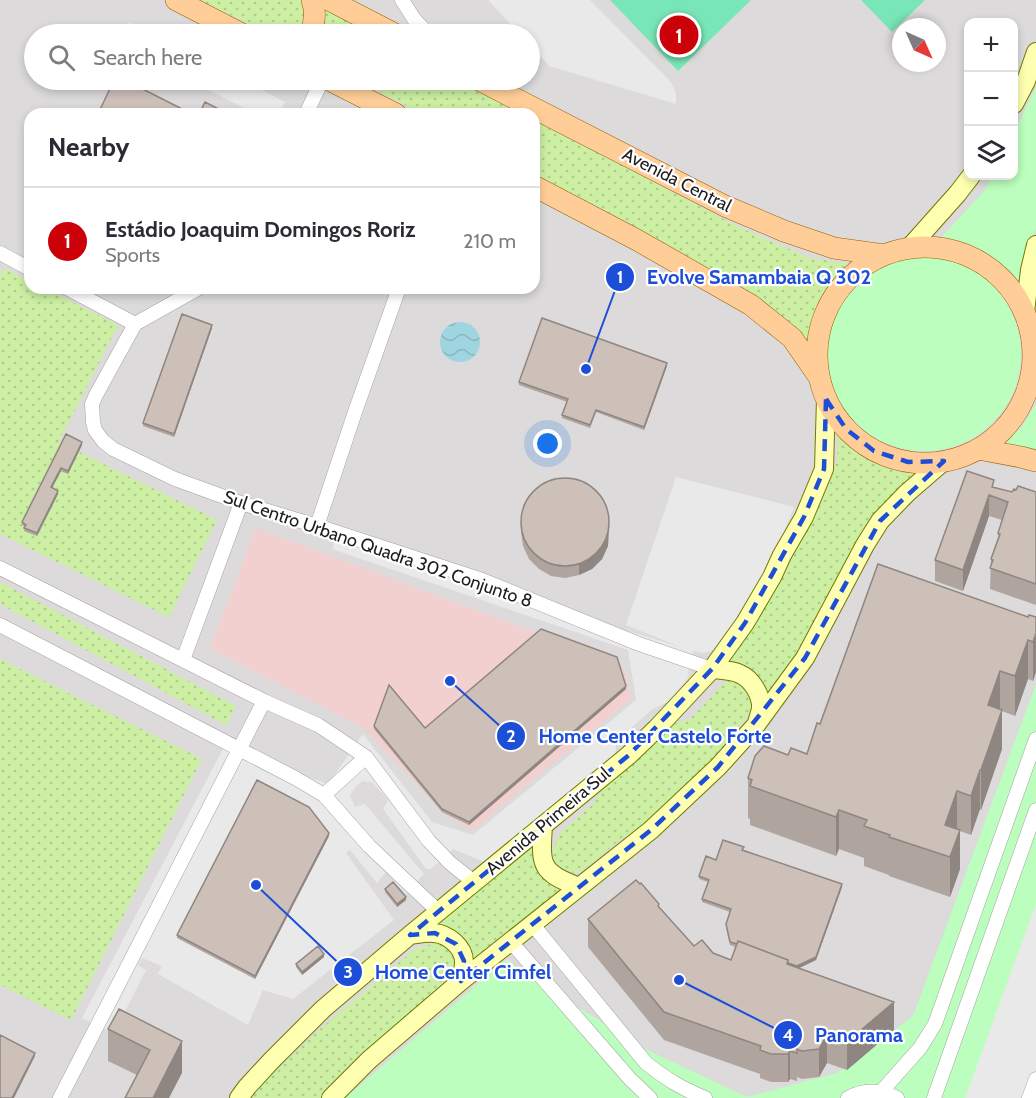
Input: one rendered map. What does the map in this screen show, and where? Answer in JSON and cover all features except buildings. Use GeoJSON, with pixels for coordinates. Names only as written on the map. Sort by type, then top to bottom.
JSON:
{"type":"FeatureCollection","features":[{"type":"Feature","properties":{"kind":"main road"},"geometry":{"type":"LineString","coordinates":[[176,0],[223,24]]}},
{"type":"Feature","properties":{"kind":"main road"},"geometry":{"type":"LineString","coordinates":[[312,0],[315,14],[314,24]]}},
{"type":"Feature","properties":{"kind":"main road"},"geometry":{"type":"LineString","coordinates":[[329,0],[370,24]]}},
{"type":"Feature","properties":{"kind":"main road"},"geometry":{"type":"LineString","coordinates":[[1018,96],[1036,52]]}},
{"type":"Feature","properties":{"kind":"main road"},"geometry":{"type":"LineString","coordinates":[[360,90],[387,108]]}},
{"type":"Feature","properties":{"kind":"main road","name":"Avenida Central"},"geometry":{"type":"LineString","coordinates":[[499,90],[534,108]]}},
{"type":"Feature","properties":{"kind":"main road","name":"Avenida Central"},"geometry":{"type":"LineString","coordinates":[[540,111],[725,206],[784,231],[834,248],[884,255]]}},
{"type":"Feature","properties":{"kind":"main road"},"geometry":{"type":"LineString","coordinates":[[910,247],[968,180]]}},
{"type":"Feature","properties":{"kind":"main road"},"geometry":{"type":"LineString","coordinates":[[540,189],[637,240],[751,305],[792,338],[819,377]]}},
{"type":"Feature","properties":{"kind":"main road"},"geometry":{"type":"LineString","coordinates":[[1031,323],[1011,287],[990,267],[966,254],[938,247],[910,247],[884,255],[855,273],[832,300],[822,324],[817,351],[819,377],[826,399],[846,429],[874,451],[908,462],[944,462],[978,449],[1006,427],[1026,396],[1034,361],[1030,270],[1036,245]]}},
{"type":"Feature","properties":{"kind":"main road","name":"Avenida Primeira Sul"},"geometry":{"type":"LineString","coordinates":[[239,1098],[302,1029],[410,935],[629,755],[712,669],[745,623],[804,517],[824,469],[826,399]]}},
{"type":"Feature","properties":{"kind":"main road"},"geometry":{"type":"LineString","coordinates":[[978,449],[1021,456],[1036,461]]}},
{"type":"Feature","properties":{"kind":"main road"},"geometry":{"type":"LineString","coordinates":[[331,1098],[369,1060],[461,981],[651,831],[718,767],[756,725],[805,658],[880,521],[907,493],[944,462]]}},
{"type":"Feature","properties":{"kind":"main road"},"geometry":{"type":"LineString","coordinates":[[712,669],[728,670],[740,674],[755,687],[761,708],[756,725]]}},
{"type":"Feature","properties":{"kind":"main road"},"geometry":{"type":"LineString","coordinates":[[543,826],[542,856],[546,869],[560,880],[579,887]]}},
{"type":"Feature","properties":{"kind":"main road"},"geometry":{"type":"LineString","coordinates":[[410,935],[435,933],[456,944],[462,952],[464,961],[461,981]]}},
{"type":"Feature","properties":{"kind":"street"},"geometry":{"type":"LineString","coordinates":[[402,0],[419,24]]}},
{"type":"Feature","properties":{"kind":"street"},"geometry":{"type":"LineString","coordinates":[[309,108],[318,90]]}},
{"type":"Feature","properties":{"kind":"street"},"geometry":{"type":"LineString","coordinates":[[0,253],[24,266]]}},
{"type":"Feature","properties":{"kind":"street"},"geometry":{"type":"LineString","coordinates":[[78,294],[135,324],[188,294]]}},
{"type":"Feature","properties":{"kind":"street"},"geometry":{"type":"LineString","coordinates":[[317,525],[397,294]]}},
{"type":"Feature","properties":{"kind":"street","name":"Sul Centro Urbano Quadra 302 Conjunto 8"},"geometry":{"type":"LineString","coordinates":[[135,324],[92,404],[95,430],[113,449],[175,479],[241,503],[317,525],[482,580],[639,644],[712,669]]}},
{"type":"Feature","properties":{"kind":"street"},"geometry":{"type":"LineString","coordinates":[[183,660],[241,503]]}},
{"type":"Feature","properties":{"kind":"street"},"geometry":{"type":"LineString","coordinates":[[0,568],[264,701],[318,725],[366,758],[429,841],[450,863],[474,882]]}},
{"type":"Feature","properties":{"kind":"street"},"geometry":{"type":"LineString","coordinates":[[0,625],[239,748],[324,795],[369,846],[439,912]]}},
{"type":"Feature","properties":{"kind":"street"},"geometry":{"type":"LineString","coordinates":[[60,1098],[264,701]]}},
{"type":"Feature","properties":{"kind":"street"},"geometry":{"type":"LineString","coordinates":[[880,1092],[920,1048],[934,1024],[1036,739]]}},
{"type":"Feature","properties":{"kind":"street"},"geometry":{"type":"LineString","coordinates":[[324,795],[366,758]]}},
{"type":"Feature","properties":{"kind":"street"},"geometry":{"type":"LineString","coordinates":[[934,1098],[1036,810]]}},
{"type":"Feature","properties":{"kind":"street"},"geometry":{"type":"LineString","coordinates":[[532,925],[645,1063],[667,1080],[705,1098]]}},
{"type":"Feature","properties":{"kind":"street"},"geometry":{"type":"LineString","coordinates":[[511,942],[630,1079],[650,1098]]}},
{"type":"Feature","properties":{"kind":"street"},"geometry":{"type":"LineString","coordinates":[[1029,1098],[1036,1079]]}},
{"type":"Feature","properties":{"kind":"street"},"geometry":{"type":"LineString","coordinates":[[848,1098],[860,1092],[880,1092],[897,1098]]}},
{"type":"Feature","properties":{"kind":"highlighted area"},"geometry":{"type":"Polygon","coordinates":[[[826,399],[846,429],[874,451],[908,462],[944,461],[880,521],[805,658],[718,767],[651,830],[461,981],[464,961],[456,944],[435,933],[410,935],[629,755],[712,669],[745,623],[804,517],[824,469],[826,399]]]}},
{"type":"Feature","properties":{"kind":"shaded area"},"geometry":{"type":"Polygon","coordinates":[[[0,0],[1036,0],[1036,1098],[0,1098],[0,0]]]}},
{"type":"Feature","properties":{"kind":"shaded area"},"geometry":{"type":"Polygon","coordinates":[[[488,0],[590,0],[671,82],[676,93],[676,104],[549,66],[540,56],[540,24],[511,24],[488,0]]]}},
{"type":"Feature","properties":{"kind":"shaded area"},"geometry":{"type":"Polygon","coordinates":[[[209,90],[262,90],[285,102],[282,108],[244,108],[209,90]]]}},
{"type":"Feature","properties":{"kind":"shaded area"},"geometry":{"type":"Polygon","coordinates":[[[676,477],[794,507],[770,566],[718,649],[704,653],[693,651],[688,678],[670,701],[654,708],[617,740],[615,755],[484,862],[453,849],[431,869],[426,869],[383,809],[388,800],[373,783],[363,781],[350,795],[355,807],[365,804],[424,874],[406,894],[386,872],[377,883],[350,850],[346,853],[394,920],[293,999],[263,990],[248,1025],[158,974],[162,966],[142,958],[138,965],[146,970],[114,1033],[82,1018],[224,747],[328,784],[363,734],[432,822],[473,835],[636,700],[628,650],[332,549],[338,534],[513,596],[681,647],[626,625],[676,477]]]}},
{"type":"Feature","properties":{"kind":"shaded area"},"geometry":{"type":"Polygon","coordinates":[[[256,528],[622,665],[632,698],[472,830],[446,815],[364,728],[210,649],[256,528]]]}},
{"type":"Feature","properties":{"kind":"shaded area"},"geometry":{"type":"Polygon","coordinates":[[[1036,904],[1036,1076],[1028,1098],[965,1098],[1036,904]]]}},
{"type":"Feature","properties":{"kind":"green space"},"geometry":{"type":"Polygon","coordinates":[[[181,0],[301,0],[305,7],[303,24],[250,24],[231,15],[212,17],[181,0]]]}},
{"type":"Feature","properties":{"kind":"green space"},"geometry":{"type":"Polygon","coordinates":[[[610,0],[751,0],[678,71],[610,0]]]}},
{"type":"Feature","properties":{"kind":"green space"},"geometry":{"type":"Polygon","coordinates":[[[861,0],[925,0],[906,18],[892,18],[892,32],[861,0]]]}},
{"type":"Feature","properties":{"kind":"green space"},"geometry":{"type":"Polygon","coordinates":[[[322,5],[359,24],[321,24],[322,5]]]}},
{"type":"Feature","properties":{"kind":"green space"},"geometry":{"type":"Polygon","coordinates":[[[1036,87],[1036,228],[1018,282],[981,256],[961,246],[939,240],[985,190],[990,180],[1018,180],[1018,124],[1036,87]]]}},
{"type":"Feature","properties":{"kind":"green space"},"geometry":{"type":"Polygon","coordinates":[[[376,90],[477,90],[512,108],[410,108],[376,90]]]}},
{"type":"Feature","properties":{"kind":"green space"},"geometry":{"type":"Polygon","coordinates":[[[540,122],[741,228],[810,258],[851,264],[831,281],[814,322],[811,347],[787,320],[754,299],[540,186],[540,122]]]}},
{"type":"Feature","properties":{"kind":"green space"},"geometry":{"type":"Polygon","coordinates":[[[914,257],[934,257],[970,268],[993,285],[1005,300],[1014,317],[1021,344],[1021,364],[1014,391],[1005,408],[993,423],[978,435],[961,444],[934,451],[914,451],[878,440],[849,416],[838,400],[831,382],[827,364],[827,344],[838,308],[862,279],[878,268],[896,261],[914,257]]]}},
{"type":"Feature","properties":{"kind":"green space"},"geometry":{"type":"Polygon","coordinates":[[[4,268],[24,278],[24,294],[56,294],[118,325],[59,442],[217,520],[169,617],[0,534],[0,276],[4,268]]]}},
{"type":"Feature","properties":{"kind":"green space"},"geometry":{"type":"Polygon","coordinates":[[[1036,404],[1036,455],[1002,446],[1022,426],[1036,404]]]}},
{"type":"Feature","properties":{"kind":"green space"},"geometry":{"type":"Polygon","coordinates":[[[839,429],[868,455],[892,465],[918,471],[875,514],[801,655],[767,703],[728,664],[802,537],[829,485],[837,460],[839,429]]]}},
{"type":"Feature","properties":{"kind":"green space"},"geometry":{"type":"Polygon","coordinates":[[[0,582],[236,706],[226,725],[0,604],[0,582]]]}},
{"type":"Feature","properties":{"kind":"green space"},"geometry":{"type":"Polygon","coordinates":[[[0,659],[202,759],[71,1020],[0,985],[0,659]]]}},
{"type":"Feature","properties":{"kind":"green space"},"geometry":{"type":"Polygon","coordinates":[[[737,677],[755,692],[752,710],[719,753],[714,765],[641,830],[622,838],[582,871],[570,873],[561,868],[553,859],[553,849],[560,833],[593,804],[604,786],[674,723],[690,719],[726,681],[737,677]]]}},
{"type":"Feature","properties":{"kind":"green space"},"geometry":{"type":"Polygon","coordinates":[[[1036,684],[1036,1098],[345,1098],[507,959],[526,975],[647,1050],[747,1097],[837,1073],[913,1016],[1036,684]]]}},
{"type":"Feature","properties":{"kind":"green space"},"geometry":{"type":"Polygon","coordinates":[[[532,844],[535,858],[568,889],[470,970],[434,924],[532,844]]]}},
{"type":"Feature","properties":{"kind":"green space"},"geometry":{"type":"Polygon","coordinates":[[[438,943],[456,951],[462,966],[443,987],[326,1098],[252,1098],[261,1085],[319,1030],[416,948],[438,943]]]}},
{"type":"Feature","properties":{"kind":"water"},"geometry":{"type":"Polygon","coordinates":[[[460,322],[474,328],[480,342],[474,356],[460,362],[446,356],[440,342],[446,328],[460,322]]]}},
{"type":"Feature","properties":{"kind":"place","name":"Estádio Joaquim Domingos Roriz"},"geometry":{"type":"Point","coordinates":[679,35]}},
{"type":"Feature","properties":{"kind":"place","name":"Evolve Samambaia Q 302"},"geometry":{"type":"Point","coordinates":[586,369]}},
{"type":"Feature","properties":{"kind":"place","name":"Home Center Castelo Forte"},"geometry":{"type":"Point","coordinates":[450,681]}},
{"type":"Feature","properties":{"kind":"place","name":"Home Center Cimfel"},"geometry":{"type":"Point","coordinates":[256,885]}},
{"type":"Feature","properties":{"kind":"place","name":"Panorama"},"geometry":{"type":"Point","coordinates":[679,980]}}]}
